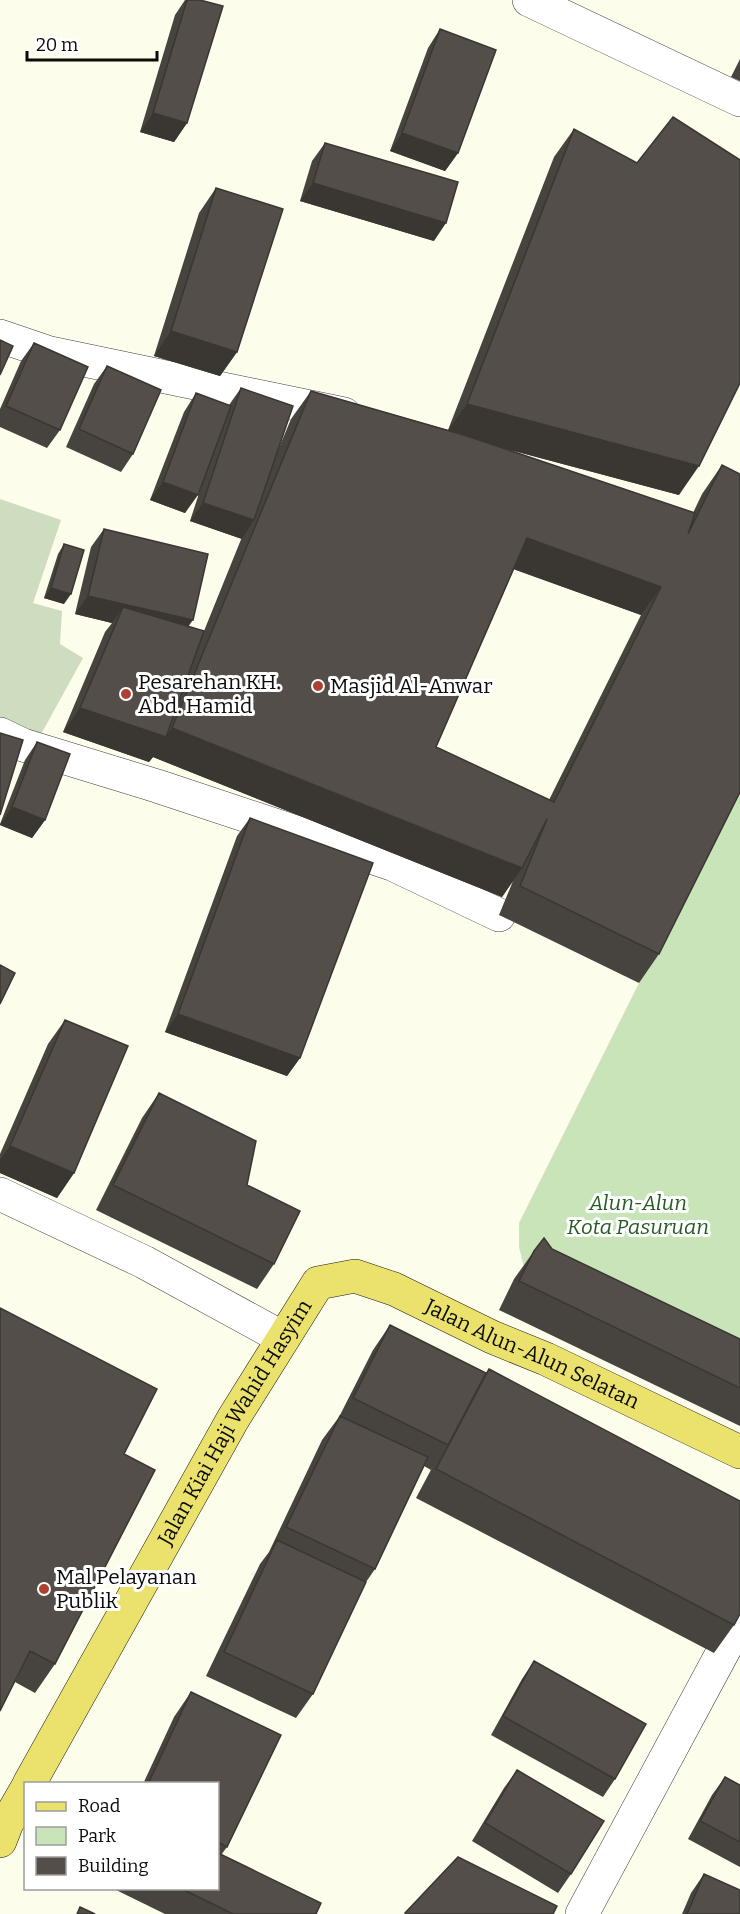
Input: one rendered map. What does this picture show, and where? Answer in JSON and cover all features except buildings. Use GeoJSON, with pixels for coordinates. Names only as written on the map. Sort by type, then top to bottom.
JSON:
{"type":"FeatureCollection","features":[{"type":"Feature","properties":{"kind":"main road","name":"Jalan Alun-Alun Selatan"},"geometry":{"type":"LineString","coordinates":[[318,1283],[356,1276],[394,1289],[740,1452]]}},
{"type":"Feature","properties":{"kind":"main road","name":"Jalan Kiai Haji Wahid Hasyim"},"geometry":{"type":"LineString","coordinates":[[30,1782],[233,1419],[318,1283]]}},
{"type":"Feature","properties":{"kind":"main road"},"geometry":{"type":"LineString","coordinates":[[0,1840],[24,1793]]}},
{"type":"Feature","properties":{"kind":"street"},"geometry":{"type":"LineString","coordinates":[[529,0],[740,100]]}},
{"type":"Feature","properties":{"kind":"street"},"geometry":{"type":"LineString","coordinates":[[0,336],[50,353],[350,415],[372,423]]}},
{"type":"Feature","properties":{"kind":"street"},"geometry":{"type":"LineString","coordinates":[[0,734],[23,745],[157,786],[392,864],[499,915]]}},
{"type":"Feature","properties":{"kind":"street"},"geometry":{"type":"LineString","coordinates":[[0,1194],[144,1262],[283,1338]]}},
{"type":"Feature","properties":{"kind":"street"},"geometry":{"type":"LineString","coordinates":[[582,1914],[740,1620]]}},
{"type":"Feature","properties":{"kind":"green space"},"geometry":{"type":"Polygon","coordinates":[[[0,499],[61,520],[33,603],[62,611],[60,644],[83,658],[34,747],[0,734],[0,499]]]}},
{"type":"Feature","properties":{"kind":"green space","name":"Alun-Alun Kota Pasuruan"},"geometry":{"type":"Polygon","coordinates":[[[740,781],[740,1377],[524,1267],[519,1247],[519,1223],[740,781]]]}},
{"type":"Feature","properties":{"kind":"place","name":"Masjid Al-Anwar"},"geometry":{"type":"Point","coordinates":[318,686]}},
{"type":"Feature","properties":{"kind":"place","name":"Pesarehan KH. Abd. Hamid"},"geometry":{"type":"Point","coordinates":[126,694]}},
{"type":"Feature","properties":{"kind":"place","name":"Mal Pelayanan Publik"},"geometry":{"type":"Point","coordinates":[44,1589]}}]}
